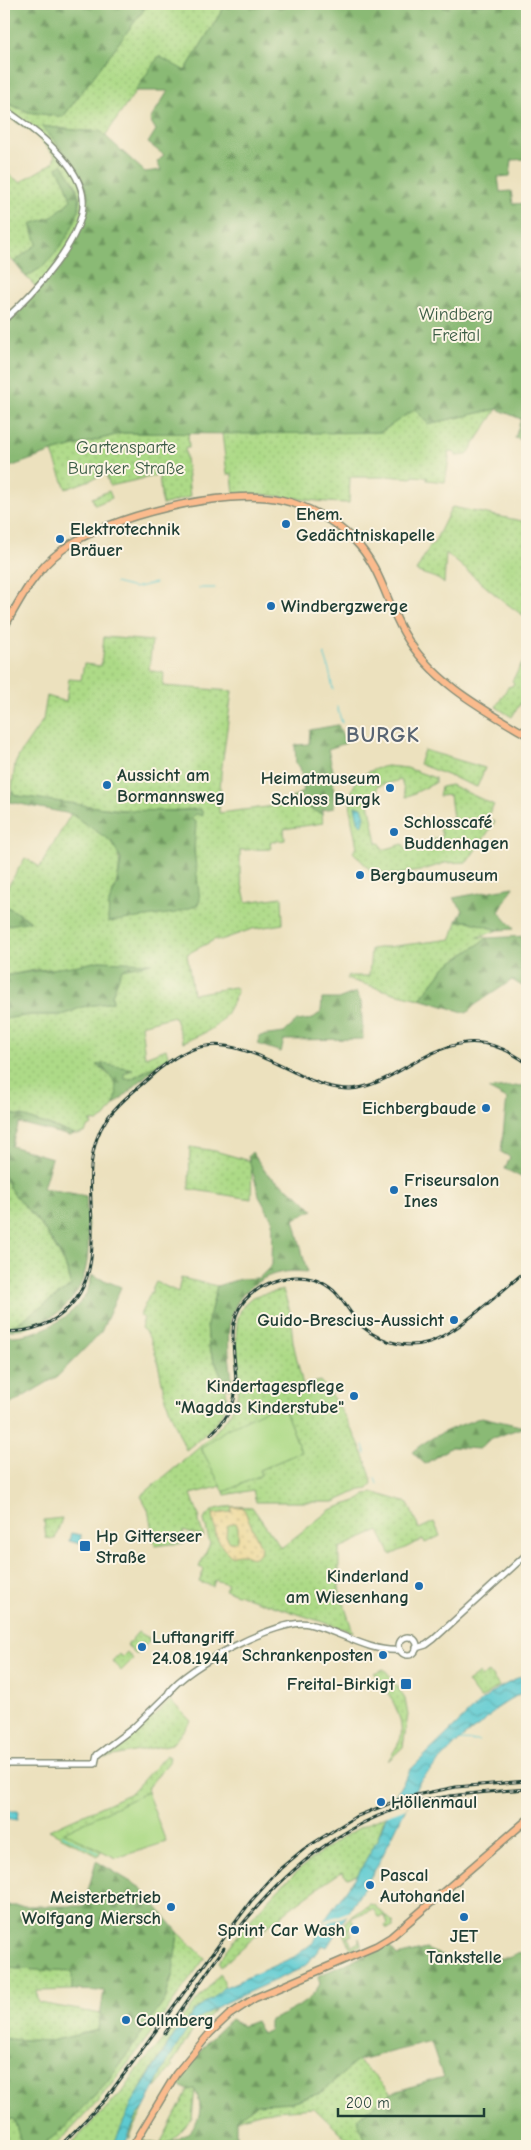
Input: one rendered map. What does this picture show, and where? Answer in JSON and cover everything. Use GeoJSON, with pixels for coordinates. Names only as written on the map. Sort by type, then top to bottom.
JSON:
{"type":"FeatureCollection","features":[{"type":"Feature","properties":{"kind":"main road"},"geometry":{"type":"LineString","coordinates":[[4,628],[37,574],[57,553],[76,541],[129,517],[177,506],[250,496],[282,500],[305,508],[328,520],[354,540],[376,570],[403,632],[423,660],[443,680],[461,694],[527,735]]}},
{"type":"Feature","properties":{"kind":"main road"},"geometry":{"type":"LineString","coordinates":[[133,2146],[168,2085],[210,2033],[229,2015],[255,1998],[376,1946],[391,1937],[527,1820]]}},
{"type":"Feature","properties":{"kind":"street"},"geometry":{"type":"LineString","coordinates":[[4,108],[46,138],[73,173],[83,197],[83,209],[79,224],[62,253],[36,289],[4,320]]}},
{"type":"Feature","properties":{"kind":"street"},"geometry":{"type":"LineString","coordinates":[[416,1648],[426,1645],[432,1640],[527,1554]]}},
{"type":"Feature","properties":{"kind":"street"},"geometry":{"type":"LineString","coordinates":[[4,1764],[95,1764],[97,1755],[133,1728],[176,1684],[229,1649],[286,1626],[297,1623],[308,1624],[381,1649],[399,1647]]}},
{"type":"Feature","properties":{"kind":"street"},"geometry":{"type":"LineString","coordinates":[[416,1642],[414,1653],[408,1655],[403,1654],[399,1647],[401,1640],[406,1637],[416,1642],[432,1640]]}},
{"type":"Feature","properties":{"kind":"green space"},"geometry":{"type":"Polygon","coordinates":[[[4,4],[148,4],[63,117],[28,112],[4,102],[4,4]]]}},
{"type":"Feature","properties":{"kind":"green space"},"geometry":{"type":"Polygon","coordinates":[[[148,4],[226,4],[185,71],[159,57],[105,136],[100,131],[41,126],[65,154],[81,178],[86,189],[88,211],[60,259],[38,289],[26,277],[44,266],[80,200],[75,183],[62,164],[57,168],[66,184],[71,200],[52,217],[31,224],[38,244],[14,262],[4,254],[4,172],[20,182],[53,163],[55,156],[35,134],[4,114],[4,102],[28,112],[63,117],[148,4]]]}},
{"type":"Feature","properties":{"kind":"green space","name":"Windberg Freital"},"geometry":{"type":"Polygon","coordinates":[[[226,4],[527,4],[527,157],[526,159],[512,160],[510,176],[498,177],[500,192],[511,191],[513,204],[527,203],[527,441],[515,438],[521,419],[497,409],[428,424],[415,409],[381,432],[123,433],[52,452],[4,469],[4,323],[36,290],[53,269],[87,214],[89,206],[87,192],[78,171],[41,126],[100,131],[145,172],[161,170],[157,162],[164,155],[148,143],[156,130],[150,120],[168,91],[135,91],[159,56],[185,71],[226,4]]]}},
{"type":"Feature","properties":{"kind":"green space"},"geometry":{"type":"Polygon","coordinates":[[[62,164],[77,189],[79,207],[77,216],[62,245],[43,266],[26,277],[14,262],[37,244],[31,224],[52,217],[71,200],[66,184],[57,168],[62,164]]]}},
{"type":"Feature","properties":{"kind":"green space"},"geometry":{"type":"Polygon","coordinates":[[[415,408],[428,424],[497,409],[467,455],[456,456],[456,453],[448,452],[449,459],[445,482],[427,480],[427,477],[413,476],[412,478],[386,476],[350,477],[349,503],[234,494],[232,474],[227,474],[222,433],[381,432],[415,408]]]}},
{"type":"Feature","properties":{"kind":"green space","name":"Gartensparte Burgker Straße"},"geometry":{"type":"Polygon","coordinates":[[[123,433],[188,433],[189,448],[185,448],[190,497],[162,505],[159,475],[110,486],[106,474],[66,489],[52,452],[123,433]]]}},
{"type":"Feature","properties":{"kind":"green space"},"geometry":{"type":"Polygon","coordinates":[[[109,491],[112,498],[95,505],[92,498],[109,491]]]}},
{"type":"Feature","properties":{"kind":"green space"},"geometry":{"type":"Polygon","coordinates":[[[452,507],[527,522],[527,618],[446,553],[444,584],[435,578],[416,571],[430,546],[434,543],[452,507]]]}},
{"type":"Feature","properties":{"kind":"green space"},"geometry":{"type":"Polygon","coordinates":[[[104,637],[152,641],[149,670],[164,673],[163,686],[232,691],[221,773],[219,813],[299,803],[322,814],[323,823],[284,829],[285,840],[270,842],[271,849],[240,850],[240,875],[246,902],[282,897],[283,924],[252,929],[218,941],[216,939],[187,954],[193,994],[235,987],[237,992],[227,1012],[217,1025],[183,1042],[174,1016],[141,1025],[145,1057],[166,1049],[169,1058],[130,1079],[125,1079],[124,1074],[133,1069],[97,1065],[115,1080],[117,1096],[114,1105],[105,1117],[97,1122],[89,1121],[92,1125],[85,1132],[74,1134],[22,1116],[4,1113],[4,1019],[30,1015],[63,1015],[82,1007],[113,1002],[112,995],[122,968],[147,964],[99,961],[71,968],[35,970],[4,976],[4,926],[30,920],[4,905],[4,893],[25,858],[40,867],[71,814],[99,832],[116,848],[119,858],[119,870],[109,903],[195,864],[194,834],[196,822],[191,819],[196,814],[194,809],[172,811],[128,810],[14,794],[12,789],[15,764],[43,720],[47,696],[66,702],[69,679],[81,680],[84,664],[101,666],[104,637]]]}},
{"type":"Feature","properties":{"kind":"green space"},"geometry":{"type":"Polygon","coordinates":[[[527,655],[527,692],[512,717],[496,707],[508,687],[514,683],[512,681],[527,655]]]}},
{"type":"Feature","properties":{"kind":"green space"},"geometry":{"type":"Polygon","coordinates":[[[338,725],[346,743],[328,749],[333,771],[334,808],[322,810],[322,814],[299,803],[278,806],[304,791],[300,767],[296,764],[295,745],[309,744],[310,730],[338,725]]]}},
{"type":"Feature","properties":{"kind":"green space"},"geometry":{"type":"Polygon","coordinates":[[[424,750],[485,768],[477,787],[419,764],[424,750]]]}},
{"type":"Feature","properties":{"kind":"green space"},"geometry":{"type":"Polygon","coordinates":[[[387,766],[407,768],[435,778],[435,783],[406,797],[401,780],[377,786],[378,795],[368,797],[377,843],[380,843],[383,850],[403,844],[406,850],[442,836],[440,829],[443,826],[442,820],[453,818],[450,795],[439,796],[441,787],[451,785],[494,805],[486,818],[495,822],[467,862],[445,863],[420,871],[393,875],[370,870],[353,852],[357,847],[350,807],[354,786],[361,777],[371,771],[387,766]]]}},
{"type":"Feature","properties":{"kind":"green space"},"geometry":{"type":"Polygon","coordinates":[[[12,789],[14,794],[19,796],[118,810],[175,811],[201,809],[203,816],[196,814],[191,819],[196,822],[194,851],[200,900],[198,905],[176,913],[108,922],[109,903],[117,884],[121,860],[112,842],[71,814],[10,802],[12,789]]]}},
{"type":"Feature","properties":{"kind":"green space"},"geometry":{"type":"Polygon","coordinates":[[[513,887],[499,912],[514,929],[498,930],[468,921],[457,921],[463,910],[453,898],[513,887]]]}},
{"type":"Feature","properties":{"kind":"green space"},"geometry":{"type":"Polygon","coordinates":[[[4,905],[31,921],[4,926],[4,905]]]}},
{"type":"Feature","properties":{"kind":"green space"},"geometry":{"type":"Polygon","coordinates":[[[457,921],[468,921],[498,930],[478,937],[488,938],[445,967],[420,999],[347,979],[348,976],[369,976],[371,949],[452,939],[457,921]]]}},
{"type":"Feature","properties":{"kind":"green space"},"geometry":{"type":"Polygon","coordinates":[[[527,936],[527,989],[512,980],[475,1005],[467,1013],[420,999],[445,967],[488,938],[527,936]]]}},
{"type":"Feature","properties":{"kind":"green space"},"geometry":{"type":"Polygon","coordinates":[[[99,961],[151,963],[122,969],[112,995],[113,1002],[82,1007],[63,1015],[30,1015],[4,1019],[4,976],[99,961]]]}},
{"type":"Feature","properties":{"kind":"green space"},"geometry":{"type":"Polygon","coordinates":[[[356,992],[361,1002],[363,1039],[284,1040],[281,1052],[257,1044],[260,1036],[284,1033],[297,1021],[312,1019],[321,1012],[322,999],[338,999],[356,992]]]}},
{"type":"Feature","properties":{"kind":"green space"},"geometry":{"type":"Polygon","coordinates":[[[103,1064],[133,1069],[124,1074],[125,1079],[131,1079],[159,1064],[114,1105],[117,1092],[116,1087],[111,1077],[97,1065],[103,1064]]]}},
{"type":"Feature","properties":{"kind":"green space"},"geometry":{"type":"Polygon","coordinates":[[[527,1085],[527,1180],[505,1169],[510,1157],[501,1152],[507,1099],[488,1089],[527,1085]]]}},
{"type":"Feature","properties":{"kind":"green space"},"geometry":{"type":"Polygon","coordinates":[[[4,1113],[22,1116],[74,1134],[70,1136],[19,1123],[11,1146],[52,1158],[43,1188],[86,1196],[88,1250],[86,1267],[81,1283],[73,1297],[61,1310],[44,1321],[21,1329],[7,1328],[16,1324],[70,1287],[70,1281],[65,1264],[48,1235],[39,1222],[14,1195],[6,1182],[3,1163],[4,1113]]]}},
{"type":"Feature","properties":{"kind":"green space"},"geometry":{"type":"Polygon","coordinates":[[[190,1147],[215,1151],[250,1161],[252,1175],[251,1199],[189,1189],[190,1147]]]}},
{"type":"Feature","properties":{"kind":"green space"},"geometry":{"type":"Polygon","coordinates":[[[252,1152],[267,1174],[299,1196],[313,1210],[294,1219],[307,1272],[293,1271],[268,1276],[244,1293],[236,1305],[231,1318],[228,1345],[233,1389],[226,1387],[209,1347],[207,1325],[217,1286],[240,1279],[259,1278],[272,1265],[273,1221],[260,1198],[248,1156],[252,1152]]]}},
{"type":"Feature","properties":{"kind":"green space"},"geometry":{"type":"Polygon","coordinates":[[[4,1174],[15,1194],[42,1227],[53,1244],[64,1264],[70,1281],[70,1287],[16,1324],[8,1327],[14,1330],[4,1330],[4,1174]]]}},
{"type":"Feature","properties":{"kind":"green space"},"geometry":{"type":"Polygon","coordinates":[[[92,1275],[121,1287],[101,1332],[58,1376],[4,1408],[4,1336],[15,1336],[39,1331],[61,1320],[79,1304],[86,1294],[92,1275]]]}},
{"type":"Feature","properties":{"kind":"green space"},"geometry":{"type":"Polygon","coordinates":[[[181,1278],[217,1286],[210,1316],[208,1338],[212,1356],[225,1385],[226,1396],[225,1405],[216,1423],[186,1450],[168,1406],[151,1341],[141,1328],[144,1318],[140,1315],[156,1282],[178,1292],[181,1278]]]}},
{"type":"Feature","properties":{"kind":"green space"},"geometry":{"type":"Polygon","coordinates":[[[283,1290],[290,1311],[293,1342],[303,1386],[320,1381],[328,1391],[352,1429],[369,1470],[372,1483],[368,1489],[360,1490],[334,1502],[256,1502],[253,1490],[225,1495],[224,1492],[261,1475],[259,1470],[301,1452],[282,1403],[201,1448],[222,1486],[191,1494],[204,1537],[183,1531],[184,1544],[155,1546],[148,1509],[141,1496],[206,1441],[227,1417],[234,1406],[238,1394],[236,1334],[242,1308],[254,1297],[283,1290]]]}},
{"type":"Feature","properties":{"kind":"green space"},"geometry":{"type":"Polygon","coordinates":[[[282,1403],[301,1452],[259,1470],[261,1475],[224,1492],[201,1448],[227,1429],[282,1403]]]}},
{"type":"Feature","properties":{"kind":"green space"},"geometry":{"type":"Polygon","coordinates":[[[482,1417],[524,1427],[490,1439],[479,1449],[451,1447],[425,1464],[412,1452],[437,1436],[482,1417]]]}},
{"type":"Feature","properties":{"kind":"green space"},"geometry":{"type":"Polygon","coordinates":[[[375,1493],[408,1503],[419,1529],[434,1522],[440,1536],[425,1543],[423,1539],[391,1555],[379,1531],[339,1548],[339,1589],[353,1632],[225,1590],[228,1584],[215,1580],[213,1586],[199,1582],[204,1569],[199,1567],[210,1544],[204,1520],[212,1511],[225,1507],[252,1507],[281,1548],[330,1510],[361,1499],[365,1494],[375,1493]]]}},
{"type":"Feature","properties":{"kind":"green space"},"geometry":{"type":"Polygon","coordinates":[[[62,1518],[55,1539],[46,1538],[44,1520],[62,1518]]]}},
{"type":"Feature","properties":{"kind":"green space"},"geometry":{"type":"Polygon","coordinates":[[[138,1632],[149,1638],[149,1641],[138,1654],[135,1654],[127,1645],[138,1632]]]}},
{"type":"Feature","properties":{"kind":"green space"},"geometry":{"type":"Polygon","coordinates":[[[127,1652],[133,1659],[121,1671],[112,1661],[119,1654],[122,1657],[127,1652]]]}},
{"type":"Feature","properties":{"kind":"green space"},"geometry":{"type":"Polygon","coordinates":[[[384,1669],[405,1699],[408,1715],[403,1747],[388,1761],[400,1740],[401,1729],[397,1711],[374,1673],[384,1669]]]}},
{"type":"Feature","properties":{"kind":"green space"},"geometry":{"type":"Polygon","coordinates":[[[489,1672],[499,1686],[480,1699],[467,1682],[479,1673],[481,1677],[489,1672]]]}},
{"type":"Feature","properties":{"kind":"green space"},"geometry":{"type":"Polygon","coordinates":[[[170,1700],[191,1721],[172,1744],[104,1758],[147,1723],[170,1700]]]}},
{"type":"Feature","properties":{"kind":"green space"},"geometry":{"type":"Polygon","coordinates":[[[166,1755],[170,1757],[169,1762],[148,1787],[147,1792],[65,1832],[101,1851],[98,1856],[49,1830],[131,1793],[166,1755]]]}},
{"type":"Feature","properties":{"kind":"green space"},"geometry":{"type":"Polygon","coordinates":[[[147,1792],[166,1842],[116,1858],[64,1832],[147,1792]]]}},
{"type":"Feature","properties":{"kind":"green space"},"geometry":{"type":"Polygon","coordinates":[[[385,1816],[377,1840],[358,1874],[348,1878],[341,1872],[279,1917],[221,1967],[218,1962],[235,1939],[291,1877],[335,1842],[385,1816]]]}},
{"type":"Feature","properties":{"kind":"green space"},"geometry":{"type":"Polygon","coordinates":[[[96,1861],[141,1888],[178,1932],[173,1973],[165,2000],[106,2084],[62,2130],[41,2146],[22,2146],[14,2119],[4,2120],[4,2039],[51,2041],[98,2030],[104,1991],[72,1990],[72,1972],[4,1968],[4,1906],[84,1906],[96,1861]]]}},
{"type":"Feature","properties":{"kind":"green space"},"geometry":{"type":"Polygon","coordinates":[[[370,1904],[374,1905],[394,1923],[392,1924],[394,1927],[387,1929],[385,1926],[388,1924],[385,1916],[378,1917],[373,1909],[351,1918],[355,1926],[349,1929],[352,1935],[348,1937],[352,1946],[359,1942],[359,1938],[361,1945],[351,1949],[342,1929],[347,1920],[370,1904]]]}},
{"type":"Feature","properties":{"kind":"green space"},"geometry":{"type":"Polygon","coordinates":[[[178,1932],[205,1958],[134,2056],[96,2103],[54,2146],[41,2146],[62,2130],[106,2084],[165,2000],[173,1973],[178,1932]]]}},
{"type":"Feature","properties":{"kind":"green space"},"geometry":{"type":"Polygon","coordinates":[[[388,1945],[397,1956],[426,1949],[450,1959],[508,1958],[527,1950],[527,2146],[366,2146],[357,2118],[391,2093],[443,2077],[431,2042],[358,2060],[321,2093],[290,2102],[257,2104],[236,2120],[236,2138],[244,2146],[138,2146],[142,2140],[151,2143],[171,2142],[188,2133],[194,2126],[200,2108],[195,2089],[188,2090],[175,2083],[212,2037],[231,2019],[242,2026],[255,2021],[262,2034],[270,2030],[270,2020],[292,2010],[311,1997],[320,1984],[318,1976],[388,1945]]]}},
{"type":"Feature","properties":{"kind":"green space"},"geometry":{"type":"Polygon","coordinates":[[[4,1968],[73,1972],[72,1990],[36,1991],[39,2003],[101,2014],[98,2030],[51,2041],[4,2039],[4,1968]]]}},
{"type":"Feature","properties":{"kind":"green space"},"geometry":{"type":"Polygon","coordinates":[[[220,1974],[225,1987],[212,1999],[194,2011],[190,2018],[176,2032],[144,2082],[113,2146],[69,2146],[125,2089],[138,2069],[220,1974]]]}},
{"type":"Feature","properties":{"kind":"green space"},"geometry":{"type":"Polygon","coordinates":[[[216,2009],[192,2032],[171,2065],[173,2067],[155,2088],[178,2041],[195,2021],[216,2009]]]}},
{"type":"Feature","properties":{"kind":"green space"},"geometry":{"type":"Polygon","coordinates":[[[358,2060],[391,2093],[357,2118],[366,2146],[354,2146],[314,2108],[262,2112],[236,2120],[257,2104],[290,2102],[321,2093],[358,2060]]]}},
{"type":"Feature","properties":{"kind":"green space"},"geometry":{"type":"Polygon","coordinates":[[[195,2088],[192,2119],[170,2143],[160,2144],[188,2090],[195,2088]]]}},
{"type":"Feature","properties":{"kind":"green space"},"geometry":{"type":"Polygon","coordinates":[[[144,2108],[129,2139],[137,2116],[144,2108]]]}},
{"type":"Feature","properties":{"kind":"green space"},"geometry":{"type":"Polygon","coordinates":[[[14,2119],[22,2146],[4,2146],[4,2120],[14,2119]]]}},
{"type":"Feature","properties":{"kind":"sand"},"geometry":{"type":"Polygon","coordinates":[[[232,1507],[243,1507],[261,1547],[260,1553],[257,1556],[252,1558],[240,1554],[231,1556],[223,1548],[216,1536],[213,1514],[231,1512],[232,1507]],[[236,1523],[227,1526],[226,1536],[230,1542],[238,1540],[236,1523]]]}},
{"type":"Feature","properties":{"kind":"water"},"geometry":{"type":"Polygon","coordinates":[[[355,806],[362,807],[365,816],[361,825],[358,821],[355,806]]]}},
{"type":"Feature","properties":{"kind":"water"},"geometry":{"type":"Polygon","coordinates":[[[71,1533],[81,1535],[80,1544],[69,1541],[71,1533]]]}},
{"type":"Feature","properties":{"kind":"water"},"geometry":{"type":"Polygon","coordinates":[[[527,1673],[527,1689],[496,1709],[483,1723],[463,1737],[420,1781],[378,1865],[327,1947],[322,1945],[308,1963],[300,1969],[224,2003],[202,2016],[189,2027],[170,2057],[144,2108],[137,2116],[124,2146],[113,2146],[132,2103],[176,2032],[190,2018],[194,2011],[212,1999],[223,1988],[294,1957],[314,1942],[324,1921],[358,1874],[377,1840],[393,1799],[411,1769],[481,1701],[499,1688],[527,1673]]]}},
{"type":"Feature","properties":{"kind":"water"},"geometry":{"type":"Polygon","coordinates":[[[4,1808],[5,1811],[18,1811],[17,1820],[5,1818],[4,1820],[4,1808]]]}},
{"type":"Feature","properties":{"kind":"pier"},"geometry":{"type":"Polygon","coordinates":[[[413,1793],[406,1808],[385,1816],[393,1799],[413,1793]]]}},
{"type":"Feature","properties":{"kind":"pier"},"geometry":{"type":"Polygon","coordinates":[[[350,1911],[348,1915],[322,1925],[324,1921],[350,1911]]]}},
{"type":"Feature","properties":{"kind":"waterway"},"geometry":{"type":"LineString","coordinates":[[115,583],[134,588],[155,583]]}},
{"type":"Feature","properties":{"kind":"waterway"},"geometry":{"type":"LineString","coordinates":[[199,588],[215,588]]}},
{"type":"Feature","properties":{"kind":"waterway"},"geometry":{"type":"LineString","coordinates":[[324,654],[333,689]]}},
{"type":"Feature","properties":{"kind":"waterway"},"geometry":{"type":"LineString","coordinates":[[337,707],[342,723]]}},
{"type":"Feature","properties":{"kind":"waterway"},"geometry":{"type":"LineString","coordinates":[[363,1445],[366,1454]]}},
{"type":"Feature","properties":{"kind":"waterway"},"geometry":{"type":"LineString","coordinates":[[375,1478],[377,1484]]}},
{"type":"Feature","properties":{"kind":"waterway"},"geometry":{"type":"LineString","coordinates":[[460,1740],[479,1741]]}},
{"type":"Feature","properties":{"kind":"waterway"},"geometry":{"type":"LineString","coordinates":[[61,1834],[98,1853]]}},
{"type":"Feature","properties":{"kind":"railway"},"geometry":{"type":"LineString","coordinates":[[4,1332],[22,1331],[39,1327],[55,1319],[69,1307],[83,1287],[90,1264],[92,1240],[91,1166],[96,1142],[106,1120],[120,1103],[169,1062],[187,1052],[204,1046],[238,1048],[315,1082],[336,1088],[350,1089],[376,1083],[432,1053],[462,1043],[493,1045],[527,1063]]}},
{"type":"Feature","properties":{"kind":"railway"},"geometry":{"type":"LineString","coordinates":[[211,1434],[229,1412],[236,1389],[233,1346],[235,1319],[240,1306],[259,1288],[281,1279],[292,1277],[314,1280],[334,1291],[364,1328],[380,1338],[398,1344],[417,1345],[438,1339],[464,1322],[527,1270]]}},
{"type":"Feature","properties":{"kind":"railway"},"geometry":{"type":"LineString","coordinates":[[60,2146],[105,2100],[251,1901],[281,1868],[304,1849],[355,1817],[406,1797],[456,1787],[527,1781]]}},
{"type":"Feature","properties":{"kind":"railway"},"geometry":{"type":"LineString","coordinates":[[236,1932],[277,1885],[300,1865],[324,1846],[377,1816],[437,1798],[471,1793],[527,1789]]}},
{"type":"Feature","properties":{"kind":"railway"},"geometry":{"type":"LineString","coordinates":[[165,2033],[224,1948]]}},
{"type":"Feature","properties":{"kind":"place","name":"Ehem. Gedächtniskapelle"},"geometry":{"type":"Point","coordinates":[286,524]}},
{"type":"Feature","properties":{"kind":"place","name":"Elektrotechnik Bräuer"},"geometry":{"type":"Point","coordinates":[60,539]}},
{"type":"Feature","properties":{"kind":"place","name":"Windbergzwerge"},"geometry":{"type":"Point","coordinates":[271,606]}},
{"type":"Feature","properties":{"kind":"place","name":"Aussicht am Bormannsweg"},"geometry":{"type":"Point","coordinates":[107,785]}},
{"type":"Feature","properties":{"kind":"place","name":"Heimatmuseum Schloss Burgk"},"geometry":{"type":"Point","coordinates":[390,788]}},
{"type":"Feature","properties":{"kind":"place","name":"Schlosscafé Buddenhagen"},"geometry":{"type":"Point","coordinates":[394,832]}},
{"type":"Feature","properties":{"kind":"place","name":"Bergbaumuseum"},"geometry":{"type":"Point","coordinates":[360,875]}},
{"type":"Feature","properties":{"kind":"place","name":"Eichbergbaude"},"geometry":{"type":"Point","coordinates":[486,1108]}},
{"type":"Feature","properties":{"kind":"place","name":"Friseursalon Ines"},"geometry":{"type":"Point","coordinates":[394,1190]}},
{"type":"Feature","properties":{"kind":"place","name":"Guido-Brescius-Aussicht"},"geometry":{"type":"Point","coordinates":[454,1320]}},
{"type":"Feature","properties":{"kind":"place","name":"Kindertagespflege \"Magdas Kinderstube\""},"geometry":{"type":"Point","coordinates":[354,1396]}},
{"type":"Feature","properties":{"kind":"place","name":"Hp Gitterseer Straße"},"geometry":{"type":"Point","coordinates":[85,1546]}},
{"type":"Feature","properties":{"kind":"place","name":"Kinderland am Wiesenhang"},"geometry":{"type":"Point","coordinates":[419,1586]}},
{"type":"Feature","properties":{"kind":"place","name":"Luftangriff 24.08.1944"},"geometry":{"type":"Point","coordinates":[142,1647]}},
{"type":"Feature","properties":{"kind":"place","name":"Schrankenposten"},"geometry":{"type":"Point","coordinates":[383,1655]}},
{"type":"Feature","properties":{"kind":"place","name":"Freital-Birkigt"},"geometry":{"type":"Point","coordinates":[406,1684]}},
{"type":"Feature","properties":{"kind":"place","name":"Höllenmaul"},"geometry":{"type":"Point","coordinates":[381,1802]}},
{"type":"Feature","properties":{"kind":"place","name":"Pascal Autohandel"},"geometry":{"type":"Point","coordinates":[370,1885]}},
{"type":"Feature","properties":{"kind":"place","name":"Meisterbetrieb Wolfgang Miersch"},"geometry":{"type":"Point","coordinates":[171,1907]}},
{"type":"Feature","properties":{"kind":"place","name":"JET Tankstelle"},"geometry":{"type":"Point","coordinates":[464,1917]}},
{"type":"Feature","properties":{"kind":"place","name":"Sprint Car Wash"},"geometry":{"type":"Point","coordinates":[355,1930]}},
{"type":"Feature","properties":{"kind":"place","name":"Collmberg"},"geometry":{"type":"Point","coordinates":[126,2020]}},
{"type":"Feature","properties":{"kind":"district","name":"BURGK"},"geometry":{"type":"Point","coordinates":[383,734]}}]}
